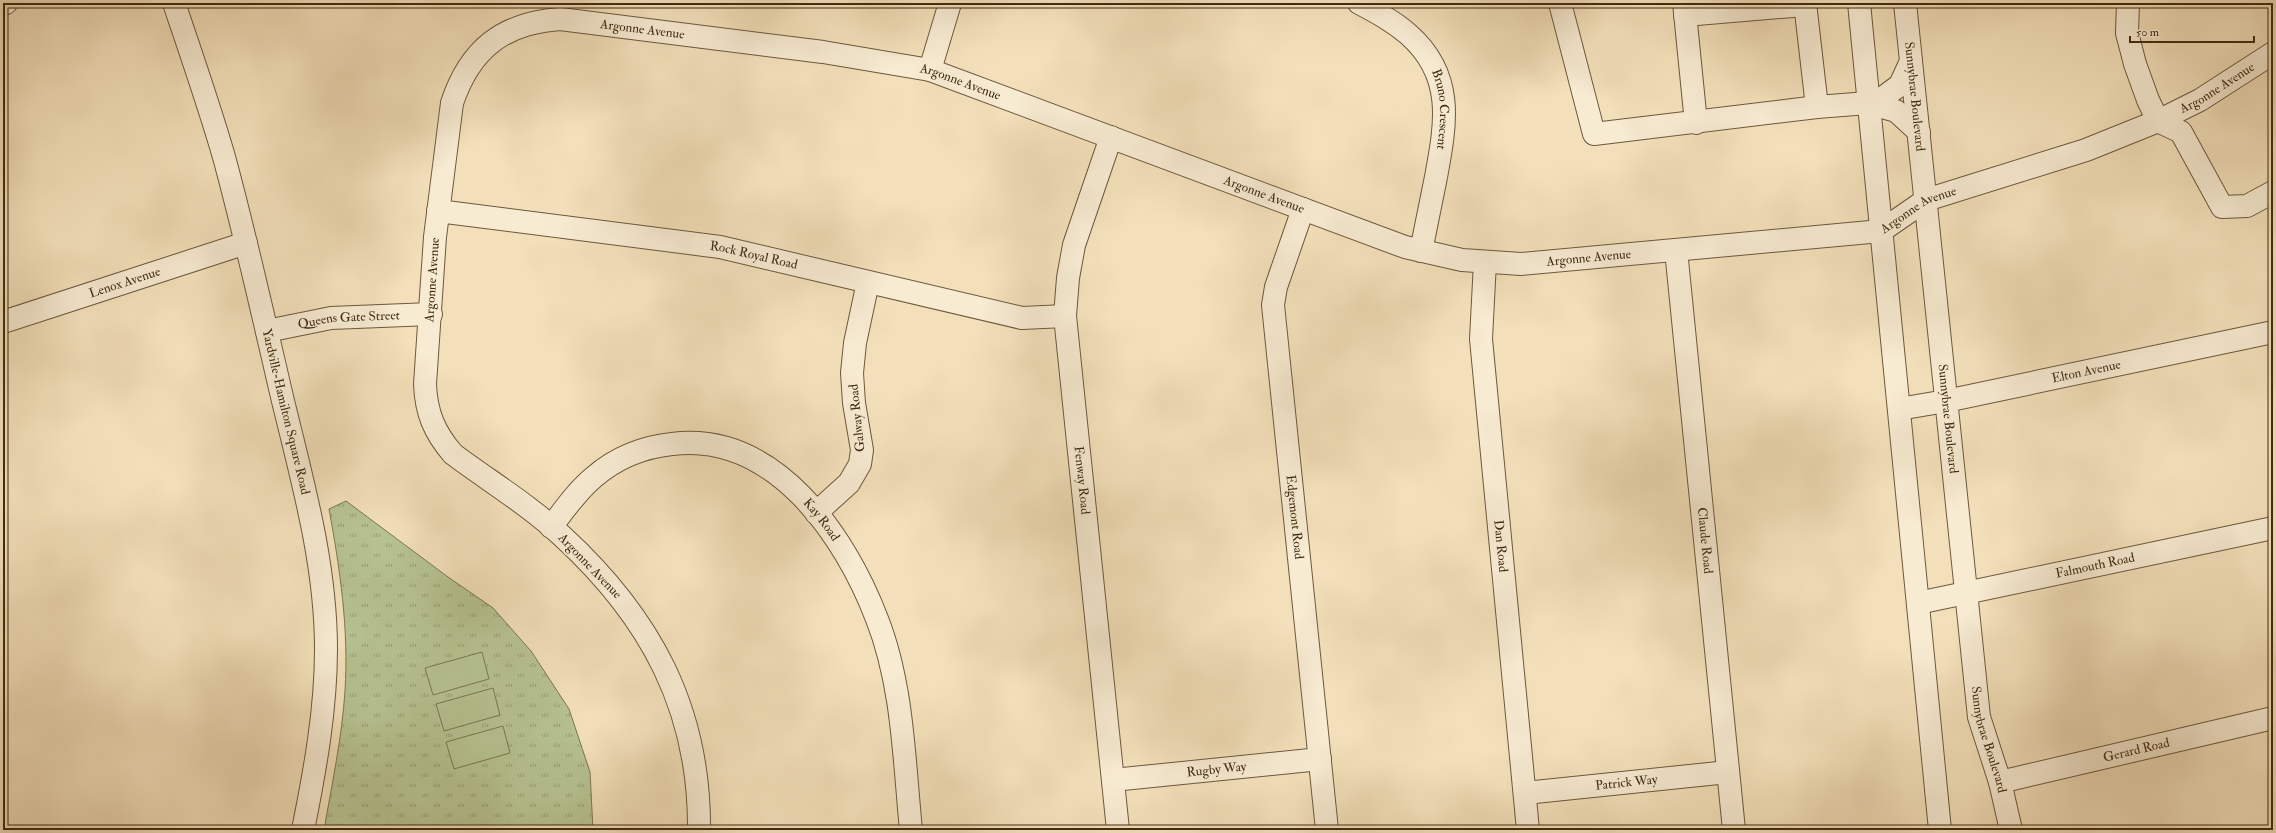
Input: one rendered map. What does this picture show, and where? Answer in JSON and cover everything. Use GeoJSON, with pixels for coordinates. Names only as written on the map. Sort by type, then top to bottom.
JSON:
{"type":"FeatureCollection","features":[{"type":"Feature","properties":{"kind":"street","name":"Yardville-Hamilton Square Road"},"geometry":{"type":"LineString","coordinates":[[174,3],[220,144],[246,243],[310,514],[324,604],[325,694],[316,763],[303,830]]}},
{"type":"Feature","properties":{"kind":"street"},"geometry":{"type":"LineString","coordinates":[[930,70],[950,3]]}},
{"type":"Feature","properties":{"kind":"street","name":"Bruno Crescent"},"geometry":{"type":"LineString","coordinates":[[1359,3],[1391,21],[1408,34],[1421,48],[1433,66],[1441,86],[1445,108],[1445,129],[1422,251]]}},
{"type":"Feature","properties":{"kind":"street"},"geometry":{"type":"LineString","coordinates":[[1560,3],[1594,134],[1696,123],[1817,107],[1868,103],[1881,99],[1900,85],[1911,61]]}},
{"type":"Feature","properties":{"kind":"street"},"geometry":{"type":"LineString","coordinates":[[1859,3],[1940,830]]}},
{"type":"Feature","properties":{"kind":"street","name":"Sunnybrae Boulevard"},"geometry":{"type":"LineString","coordinates":[[1905,3],[1979,717],[2000,782],[2011,830]]}},
{"type":"Feature","properties":{"kind":"street"},"geometry":{"type":"LineString","coordinates":[[2128,3],[2127,33],[2134,64],[2158,121],[2181,132],[2222,207],[2247,206],[2273,192]]}},
{"type":"Feature","properties":{"kind":"street"},"geometry":{"type":"LineString","coordinates":[[1696,123],[1684,9],[1805,4],[1817,107]]}},
{"type":"Feature","properties":{"kind":"street","name":"Argonne Avenue"},"geometry":{"type":"LineString","coordinates":[[699,830],[696,769],[688,732],[676,695],[664,666],[646,632],[604,576],[551,527],[453,454],[440,438],[431,421],[426,403],[425,384],[438,211],[452,103],[458,84],[469,65],[482,50],[501,35],[521,25],[560,19],[823,52],[930,70],[1303,209],[1422,251],[1485,262],[1549,263],[1881,231],[1926,200],[2086,150],[2158,121],[2200,100],[2273,53]]}},
{"type":"Feature","properties":{"kind":"street"},"geometry":{"type":"LineString","coordinates":[[1868,103],[1896,111],[1919,132]]}},
{"type":"Feature","properties":{"kind":"street","name":"Fenway Road"},"geometry":{"type":"LineString","coordinates":[[1111,137],[1074,245],[1068,278],[1065,316],[1118,830]]}},
{"type":"Feature","properties":{"kind":"street","name":"Edgemont Road"},"geometry":{"type":"LineString","coordinates":[[1303,209],[1276,287],[1274,306],[1327,830]]}},
{"type":"Feature","properties":{"kind":"street","name":"Rock Royal Road"},"geometry":{"type":"LineString","coordinates":[[438,211],[720,247],[1022,318],[1065,316]]}},
{"type":"Feature","properties":{"kind":"street","name":"Lenox Avenue"},"geometry":{"type":"LineString","coordinates":[[3,322],[246,243]]}},
{"type":"Feature","properties":{"kind":"street","name":"Claude Road"},"geometry":{"type":"LineString","coordinates":[[1676,250],[1734,830]]}},
{"type":"Feature","properties":{"kind":"street","name":"Dan Road"},"geometry":{"type":"LineString","coordinates":[[1485,262],[1481,339],[1528,830]]}},
{"type":"Feature","properties":{"kind":"street","name":"Galway Road"},"geometry":{"type":"LineString","coordinates":[[816,513],[849,483],[860,464],[862,450],[854,403],[852,373],[855,343],[868,282]]}},
{"type":"Feature","properties":{"kind":"street","name":"Queens Gate Street"},"geometry":{"type":"LineString","coordinates":[[267,331],[331,318],[431,314]]}},
{"type":"Feature","properties":{"kind":"street","name":"Elton Avenue"},"geometry":{"type":"LineString","coordinates":[[1899,409],[1946,401],[2273,332]]}},
{"type":"Feature","properties":{"kind":"street","name":"Kay Road"},"geometry":{"type":"LineString","coordinates":[[551,527],[578,492],[594,477],[613,463],[633,453],[658,446],[680,443],[704,443],[728,448],[752,458],[772,469],[790,484],[816,513],[846,554],[862,583],[878,619],[890,657],[898,696],[911,830]]}},
{"type":"Feature","properties":{"kind":"street","name":"Falmouth Road"},"geometry":{"type":"LineString","coordinates":[[1918,603],[2273,528]]}},
{"type":"Feature","properties":{"kind":"street","name":"Gerard Road"},"geometry":{"type":"LineString","coordinates":[[2000,782],[2273,718]]}},
{"type":"Feature","properties":{"kind":"street","name":"Rugby Way"},"geometry":{"type":"LineString","coordinates":[[1113,780],[1320,759]]}},
{"type":"Feature","properties":{"kind":"street","name":"Patrick Way"},"geometry":{"type":"LineString","coordinates":[[1525,793],[1728,772]]}},
{"type":"Feature","properties":{"kind":"green space"},"geometry":{"type":"Polygon","coordinates":[[[346,501],[448,577],[493,608],[531,651],[569,709],[590,772],[593,830],[324,830],[342,726],[346,668],[343,600],[329,509],[346,501]]]}},
{"type":"Feature","properties":{"kind":"green space"},"geometry":{"type":"Polygon","coordinates":[[[482,652],[489,679],[433,695],[425,668],[482,652]]]}},
{"type":"Feature","properties":{"kind":"green space"},"geometry":{"type":"Polygon","coordinates":[[[493,688],[500,715],[444,731],[436,704],[493,688]]]}},
{"type":"Feature","properties":{"kind":"green space"},"geometry":{"type":"Polygon","coordinates":[[[503,726],[510,753],[454,769],[446,742],[503,726]]]}}]}
